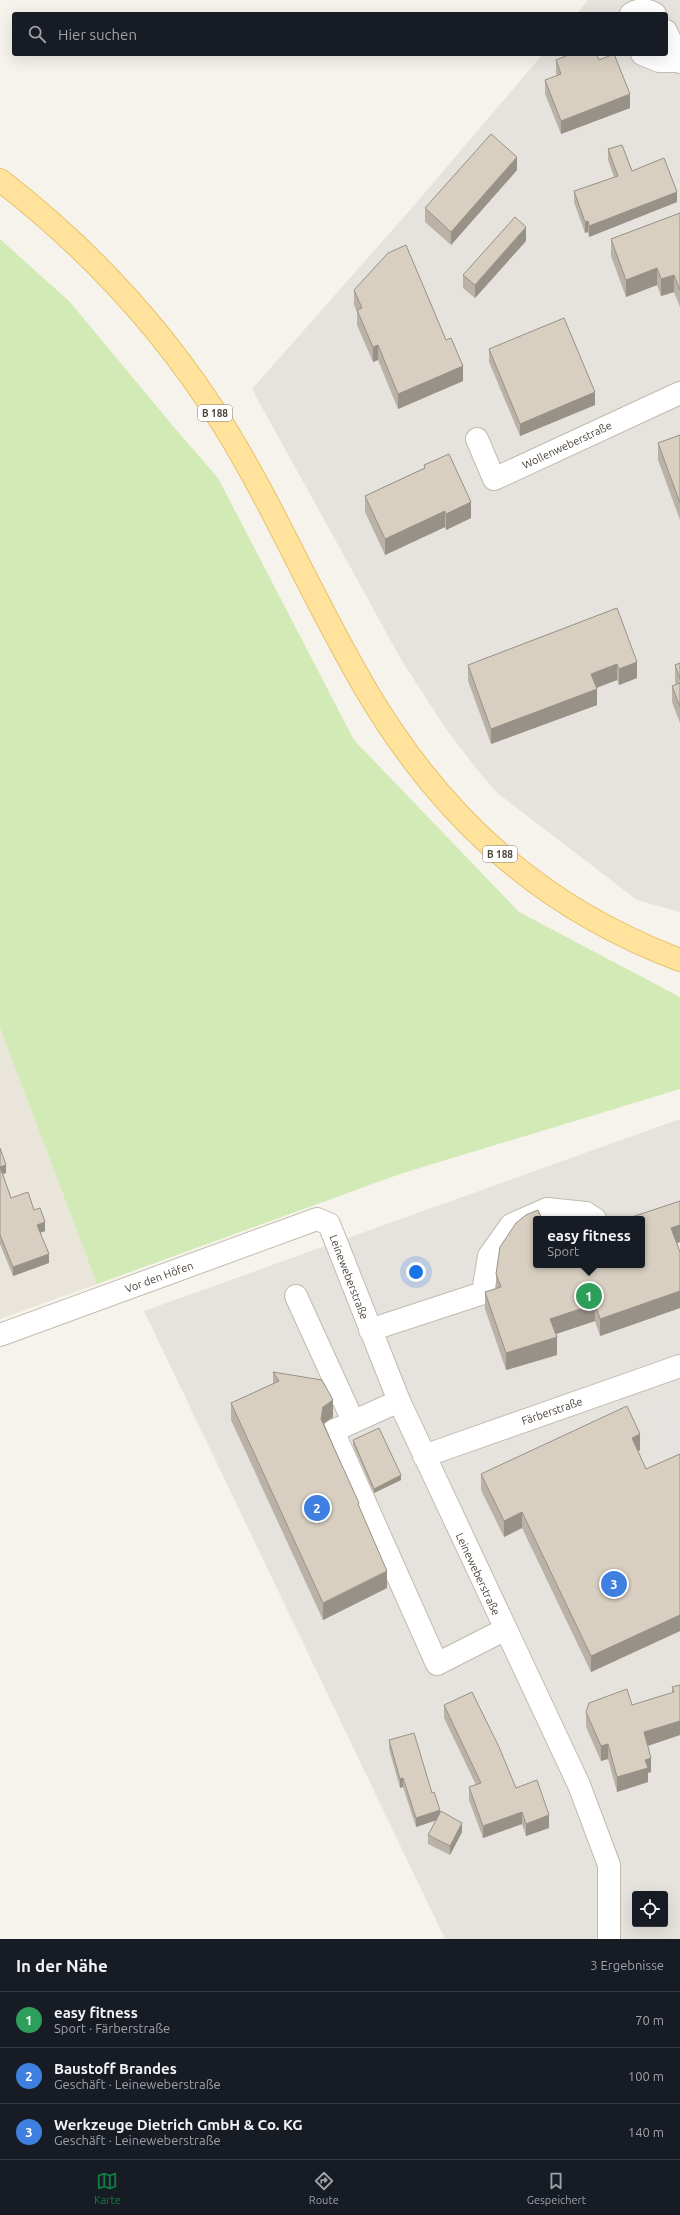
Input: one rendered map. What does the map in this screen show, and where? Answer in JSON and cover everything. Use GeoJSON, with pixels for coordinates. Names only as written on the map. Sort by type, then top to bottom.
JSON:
{"type":"FeatureCollection","features":[{"type":"Feature","properties":{"kind":"main road","name":"B 188"},"geometry":{"type":"LineString","coordinates":[[0,180],[48,219],[104,273],[155,331],[188,374],[243,459],[368,692],[406,752],[451,807],[502,857],[559,900],[621,935],[680,960]]}},
{"type":"Feature","properties":{"kind":"street"},"geometry":{"type":"LineString","coordinates":[[655,0],[658,12]]}},
{"type":"Feature","properties":{"kind":"street"},"geometry":{"type":"LineString","coordinates":[[635,12],[649,10],[652,12]]}},
{"type":"Feature","properties":{"kind":"street"},"geometry":{"type":"LineString","coordinates":[[647,56],[659,61],[680,62],[668,35]]}},
{"type":"Feature","properties":{"kind":"street","name":"Wollenweberstraße"},"geometry":{"type":"LineString","coordinates":[[477,439],[494,479],[680,393]]}},
{"type":"Feature","properties":{"kind":"street"},"geometry":{"type":"LineString","coordinates":[[370,1330],[483,1292],[489,1256],[512,1225],[547,1209],[586,1213],[590,1216]]}},
{"type":"Feature","properties":{"kind":"street","name":"Leineweberstraße"},"geometry":{"type":"LineString","coordinates":[[317,1219],[329,1224],[399,1401],[504,1630],[579,1785],[609,1865],[609,1939]]}},
{"type":"Feature","properties":{"kind":"street","name":"Vor den Höfen"},"geometry":{"type":"LineString","coordinates":[[0,1333],[317,1219]]}},
{"type":"Feature","properties":{"kind":"street"},"geometry":{"type":"LineString","coordinates":[[296,1296],[353,1421]]}},
{"type":"Feature","properties":{"kind":"street","name":"Färberstraße"},"geometry":{"type":"LineString","coordinates":[[424,1456],[680,1366]]}},
{"type":"Feature","properties":{"kind":"street"},"geometry":{"type":"LineString","coordinates":[[399,1401],[333,1430],[437,1664],[504,1630]]}},
{"type":"Feature","properties":{"kind":"shaded area"},"geometry":{"type":"Polygon","coordinates":[[[588,0],[680,0],[680,912],[637,900],[496,792],[475,767],[446,729],[402,661],[252,389],[410,210],[541,56],[668,56],[668,12],[579,12],[588,0]]]}},
{"type":"Feature","properties":{"kind":"shaded area"},"geometry":{"type":"Polygon","coordinates":[[[0,1028],[97,1284],[0,1319],[0,1028]]]}},
{"type":"Feature","properties":{"kind":"shaded area"},"geometry":{"type":"Polygon","coordinates":[[[680,1119],[680,1939],[445,1939],[144,1311],[680,1119]]]}},
{"type":"Feature","properties":{"kind":"shaded area"},"geometry":{"type":"Polygon","coordinates":[[[664,1402],[680,1445],[680,1465],[673,1468],[650,1408],[664,1402]]]}},
{"type":"Feature","properties":{"kind":"green space"},"geometry":{"type":"Polygon","coordinates":[[[0,239],[70,302],[218,478],[354,740],[519,912],[680,997],[680,1089],[400,1174],[97,1284],[0,1028],[0,239]]]}},
{"type":"Feature","properties":{"kind":"building"},"geometry":{"type":"Polygon","coordinates":[[[566,56],[597,56],[599,60],[609,56],[615,56],[630,94],[561,121],[545,80],[561,74],[556,60],[566,56]]]}},
{"type":"Feature","properties":{"kind":"building"},"geometry":{"type":"Polygon","coordinates":[[[491,134],[517,157],[451,232],[425,208],[491,134]]]}},
{"type":"Feature","properties":{"kind":"building"},"geometry":{"type":"Polygon","coordinates":[[[622,145],[632,171],[664,158],[677,192],[589,226],[588,221],[585,222],[574,191],[618,176],[608,149],[622,145]]]}},
{"type":"Feature","properties":{"kind":"building"},"geometry":{"type":"Polygon","coordinates":[[[680,213],[680,290],[674,275],[661,279],[657,268],[626,280],[611,239],[680,213]]]}},
{"type":"Feature","properties":{"kind":"building"},"geometry":{"type":"Polygon","coordinates":[[[515,217],[526,227],[475,285],[463,275],[515,217]]]}},
{"type":"Feature","properties":{"kind":"building"},"geometry":{"type":"Polygon","coordinates":[[[406,245],[446,340],[451,338],[463,366],[398,394],[378,345],[373,347],[357,310],[362,308],[354,290],[388,253],[406,245]]]}},
{"type":"Feature","properties":{"kind":"building"},"geometry":{"type":"Polygon","coordinates":[[[564,318],[595,392],[520,424],[489,349],[564,318]]]}},
{"type":"Feature","properties":{"kind":"building"},"geometry":{"type":"Polygon","coordinates":[[[680,435],[680,503],[658,443],[680,435]]]}},
{"type":"Feature","properties":{"kind":"building"},"geometry":{"type":"Polygon","coordinates":[[[449,454],[471,502],[446,514],[445,511],[385,539],[365,496],[425,468],[424,465],[449,454]]]}},
{"type":"Feature","properties":{"kind":"building"},"geometry":{"type":"Polygon","coordinates":[[[617,608],[637,662],[619,669],[617,664],[591,674],[597,689],[491,729],[468,665],[617,608]]]}},
{"type":"Feature","properties":{"kind":"building"},"geometry":{"type":"Polygon","coordinates":[[[680,663],[680,679],[675,665],[680,663]]]}},
{"type":"Feature","properties":{"kind":"building"},"geometry":{"type":"Polygon","coordinates":[[[680,683],[680,707],[672,686],[680,683]]]}},
{"type":"Feature","properties":{"kind":"building"},"geometry":{"type":"Polygon","coordinates":[[[0,1148],[6,1165],[0,1167],[0,1148]]]}},
{"type":"Feature","properties":{"kind":"building"},"geometry":{"type":"Polygon","coordinates":[[[0,1167],[11,1198],[28,1192],[34,1210],[40,1208],[45,1222],[37,1225],[49,1254],[13,1267],[0,1235],[0,1167]]]}},
{"type":"Feature","properties":{"kind":"building"},"geometry":{"type":"Polygon","coordinates":[[[680,1201],[680,1225],[671,1228],[680,1252],[680,1291],[600,1319],[595,1304],[550,1319],[557,1337],[506,1353],[485,1292],[501,1287],[496,1274],[500,1247],[516,1223],[526,1215],[538,1210],[541,1216],[533,1216],[533,1268],[645,1268],[645,1216],[635,1216],[680,1201]]]}},
{"type":"Feature","properties":{"kind":"building"},"geometry":{"type":"Polygon","coordinates":[[[273,1372],[322,1380],[333,1400],[323,1407],[321,1419],[359,1503],[358,1504],[387,1571],[323,1603],[231,1403],[279,1381],[273,1372]]]}},
{"type":"Feature","properties":{"kind":"building"},"geometry":{"type":"Polygon","coordinates":[[[627,1406],[640,1434],[632,1438],[646,1469],[680,1454],[680,1615],[591,1656],[522,1512],[504,1521],[481,1474],[627,1406]]]}},
{"type":"Feature","properties":{"kind":"building"},"geometry":{"type":"Polygon","coordinates":[[[379,1428],[401,1475],[374,1489],[353,1440],[379,1428]]]}},
{"type":"Feature","properties":{"kind":"building"},"geometry":{"type":"Polygon","coordinates":[[[680,1685],[680,1721],[644,1732],[651,1758],[645,1760],[648,1768],[617,1777],[608,1744],[601,1746],[586,1712],[589,1703],[627,1689],[632,1705],[674,1692],[672,1687],[680,1685]]]}},
{"type":"Feature","properties":{"kind":"building"},"geometry":{"type":"Polygon","coordinates":[[[472,1692],[499,1747],[516,1788],[537,1780],[549,1815],[526,1824],[522,1812],[483,1826],[469,1787],[481,1783],[444,1705],[472,1692]]]}},
{"type":"Feature","properties":{"kind":"building"},"geometry":{"type":"Polygon","coordinates":[[[414,1733],[432,1793],[434,1792],[440,1810],[416,1818],[403,1778],[400,1779],[389,1740],[414,1733]]]}},
{"type":"Feature","properties":{"kind":"building"},"geometry":{"type":"Polygon","coordinates":[[[441,1811],[462,1823],[450,1846],[428,1835],[441,1811]]]}},
{"type":"Feature","properties":{"kind":"place","name":"easy fitness"},"geometry":{"type":"Point","coordinates":[589,1296]}},
{"type":"Feature","properties":{"kind":"place","name":"Baustoff Brandes"},"geometry":{"type":"Point","coordinates":[317,1508]}},
{"type":"Feature","properties":{"kind":"place","name":"Werkzeuge Dietrich GmbH & Co. KG"},"geometry":{"type":"Point","coordinates":[614,1584]}}]}
